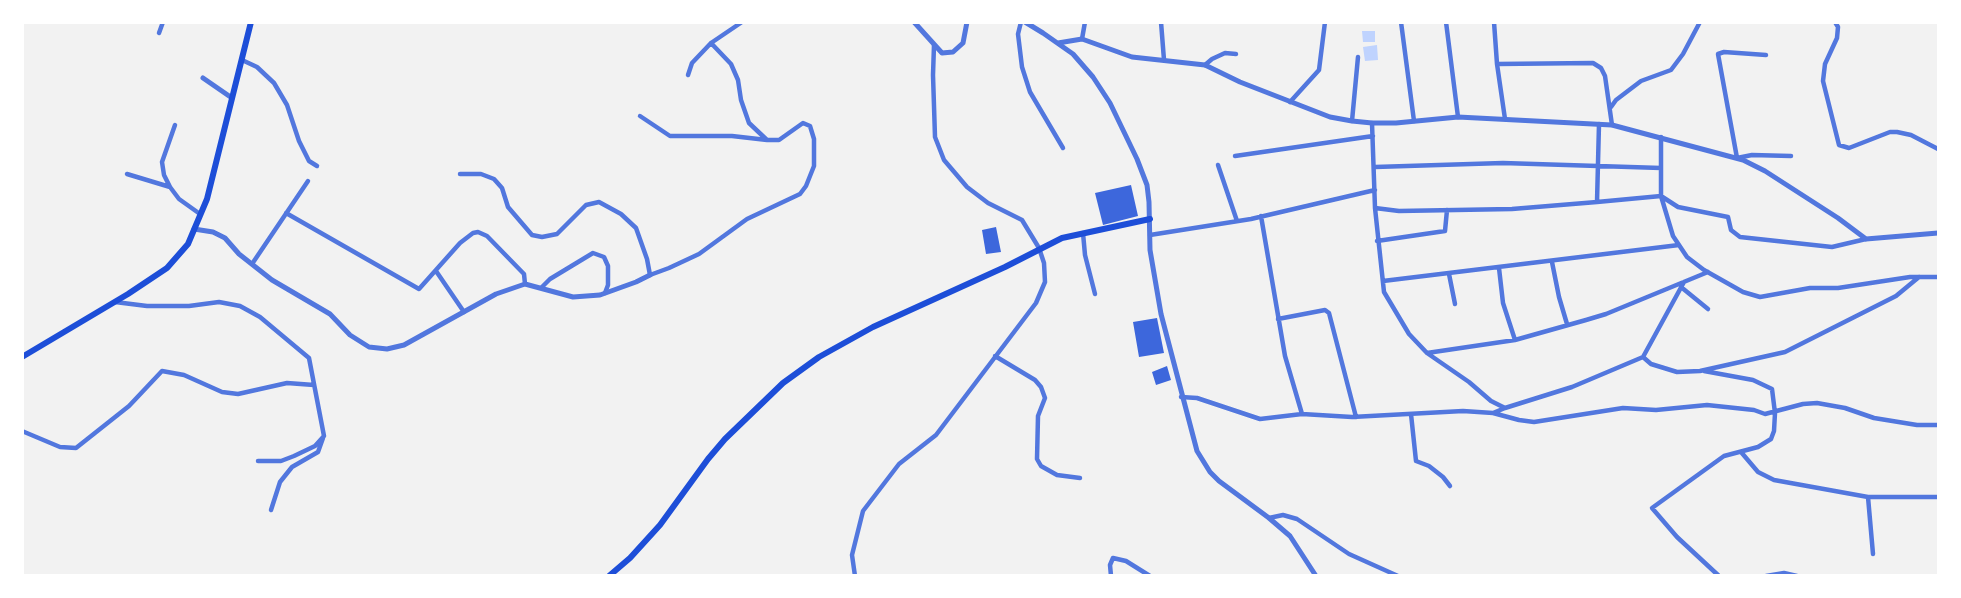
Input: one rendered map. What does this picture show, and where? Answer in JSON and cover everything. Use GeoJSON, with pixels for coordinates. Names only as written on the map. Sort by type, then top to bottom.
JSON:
{"type":"FeatureCollection","features":[{"type":"Feature","properties":{"kind":"main road"},"geometry":{"type":"LineString","coordinates":[[22,357],[167,268],[188,244],[207,199],[251,22]]}},
{"type":"Feature","properties":{"kind":"main road"},"geometry":{"type":"LineString","coordinates":[[609,576],[630,558],[660,525],[725,439],[748,415],[800,370],[855,336],[1005,267],[1062,238],[1150,219]]}},
{"type":"Feature","properties":{"kind":"street"},"geometry":{"type":"LineString","coordinates":[[159,33],[163,22]]}},
{"type":"Feature","properties":{"kind":"street"},"geometry":{"type":"LineString","coordinates":[[687,75],[692,63],[711,43],[742,22]]}},
{"type":"Feature","properties":{"kind":"street"},"geometry":{"type":"LineString","coordinates":[[914,22],[942,53],[953,51],[963,43],[967,22]]}},
{"type":"Feature","properties":{"kind":"street"},"geometry":{"type":"LineString","coordinates":[[1021,22],[1018,33],[1022,67],[1030,92],[1063,148]]}},
{"type":"Feature","properties":{"kind":"street"},"geometry":{"type":"LineString","coordinates":[[1082,39],[1085,22]]}},
{"type":"Feature","properties":{"kind":"street"},"geometry":{"type":"LineString","coordinates":[[1161,22],[1164,60]]}},
{"type":"Feature","properties":{"kind":"street"},"geometry":{"type":"LineString","coordinates":[[1290,102],[1319,70],[1325,22]]}},
{"type":"Feature","properties":{"kind":"street"},"geometry":{"type":"LineString","coordinates":[[1401,22],[1414,121]]}},
{"type":"Feature","properties":{"kind":"street"},"geometry":{"type":"LineString","coordinates":[[1446,22],[1458,117]]}},
{"type":"Feature","properties":{"kind":"street"},"geometry":{"type":"LineString","coordinates":[[1494,22],[1505,119]]}},
{"type":"Feature","properties":{"kind":"street"},"geometry":{"type":"LineString","coordinates":[[1611,107],[1616,100],[1641,81],[1671,70],[1683,54],[1700,22]]}},
{"type":"Feature","properties":{"kind":"street"},"geometry":{"type":"LineString","coordinates":[[1835,22],[1838,27],[1837,38],[1825,64],[1823,81],[1839,145],[1848,148],[1890,132],[1897,132],[1911,135],[1938,149]]}},
{"type":"Feature","properties":{"kind":"street"},"geometry":{"type":"LineString","coordinates":[[1028,23],[1058,43],[1084,65],[1110,103],[1143,173],[1149,202],[1153,273],[1181,397],[1197,451],[1210,472],[1225,486],[1290,536],[1316,576]]}},
{"type":"Feature","properties":{"kind":"street"},"geometry":{"type":"LineString","coordinates":[[1058,43],[1082,39],[1132,57],[1206,65],[1290,102],[1330,117],[1352,121],[1371,123],[1458,117],[1612,125],[1737,158],[1765,171],[1866,239]]}},
{"type":"Feature","properties":{"kind":"street"},"geometry":{"type":"LineString","coordinates":[[711,43],[731,64],[738,80],[741,100],[749,123],[767,140]]}},
{"type":"Feature","properties":{"kind":"street"},"geometry":{"type":"LineString","coordinates":[[855,576],[852,555],[863,511],[899,464],[936,435],[1036,303],[1046,282],[1044,262],[1039,248],[1022,220],[988,203],[967,188],[944,160],[935,137],[934,45]]}},
{"type":"Feature","properties":{"kind":"street"},"geometry":{"type":"LineString","coordinates":[[1737,158],[1718,54],[1724,52],[1767,55]]}},
{"type":"Feature","properties":{"kind":"street"},"geometry":{"type":"LineString","coordinates":[[1206,65],[1212,59],[1225,53],[1236,54]]}},
{"type":"Feature","properties":{"kind":"street"},"geometry":{"type":"LineString","coordinates":[[1352,121],[1358,57]]}},
{"type":"Feature","properties":{"kind":"street"},"geometry":{"type":"LineString","coordinates":[[242,60],[257,67],[274,83],[287,105],[299,141],[309,161],[317,166]]}},
{"type":"Feature","properties":{"kind":"street"},"geometry":{"type":"LineString","coordinates":[[1497,64],[1593,63],[1605,76],[1612,125]]}},
{"type":"Feature","properties":{"kind":"street"},"geometry":{"type":"LineString","coordinates":[[203,78],[232,98]]}},
{"type":"Feature","properties":{"kind":"street"},"geometry":{"type":"LineString","coordinates":[[194,229],[213,232],[225,238],[272,280],[330,314],[350,334],[369,347],[387,350],[404,345],[496,294],[525,284],[573,297],[605,293],[669,268],[699,254],[747,219],[800,194],[814,166],[814,140],[810,126],[803,123],[779,140],[732,136],[670,136],[640,116]]}},
{"type":"Feature","properties":{"kind":"street"},"geometry":{"type":"LineString","coordinates":[[1371,123],[1377,241],[1384,292],[1409,334],[1426,353],[1469,382],[1491,401],[1505,408]]}},
{"type":"Feature","properties":{"kind":"street"},"geometry":{"type":"LineString","coordinates":[[1597,202],[1599,124]]}},
{"type":"Feature","properties":{"kind":"street"},"geometry":{"type":"LineString","coordinates":[[175,125],[162,162],[164,175],[179,200],[201,213]]}},
{"type":"Feature","properties":{"kind":"street"},"geometry":{"type":"LineString","coordinates":[[1235,156],[1373,135]]}},
{"type":"Feature","properties":{"kind":"street"},"geometry":{"type":"LineString","coordinates":[[1661,137],[1661,196],[1673,236],[1688,257],[1708,272],[1743,292],[1760,297],[1810,288],[1838,288],[1919,277],[1938,277]]}},
{"type":"Feature","properties":{"kind":"street"},"geometry":{"type":"LineString","coordinates":[[1737,158],[1752,155],[1791,156]]}},
{"type":"Feature","properties":{"kind":"street"},"geometry":{"type":"LineString","coordinates":[[1375,167],[1503,164],[1661,168]]}},
{"type":"Feature","properties":{"kind":"street"},"geometry":{"type":"LineString","coordinates":[[1218,165],[1237,221]]}},
{"type":"Feature","properties":{"kind":"street"},"geometry":{"type":"LineString","coordinates":[[127,174],[170,187]]}},
{"type":"Feature","properties":{"kind":"street"},"geometry":{"type":"LineString","coordinates":[[460,174],[481,174],[494,179],[502,188],[508,207],[531,235],[542,237],[557,234],[586,205],[599,202],[621,214],[636,228],[650,275]]}},
{"type":"Feature","properties":{"kind":"street"},"geometry":{"type":"LineString","coordinates":[[252,264],[308,181]]}},
{"type":"Feature","properties":{"kind":"street"},"geometry":{"type":"LineString","coordinates":[[1150,235],[1237,221],[1375,190]]}},
{"type":"Feature","properties":{"kind":"street"},"geometry":{"type":"LineString","coordinates":[[1375,208],[1399,211],[1512,209],[1661,196],[1678,207],[1728,217],[1731,230],[1740,237],[1833,247],[1866,239],[1938,233]]}},
{"type":"Feature","properties":{"kind":"street"},"geometry":{"type":"LineString","coordinates":[[1377,241],[1445,231],[1447,210]]}},
{"type":"Feature","properties":{"kind":"street"},"geometry":{"type":"LineString","coordinates":[[286,213],[419,289],[460,243],[478,232],[487,236],[524,274],[525,284]]}},
{"type":"Feature","properties":{"kind":"street"},"geometry":{"type":"LineString","coordinates":[[1261,216],[1285,356],[1302,414]]}},
{"type":"Feature","properties":{"kind":"street"},"geometry":{"type":"LineString","coordinates":[[1083,233],[1085,255],[1095,294]]}},
{"type":"Feature","properties":{"kind":"street"},"geometry":{"type":"LineString","coordinates":[[1383,281],[1679,245]]}},
{"type":"Feature","properties":{"kind":"street"},"geometry":{"type":"LineString","coordinates":[[542,287],[550,279],[593,253],[604,257],[608,266],[608,285],[605,293]]}},
{"type":"Feature","properties":{"kind":"street"},"geometry":{"type":"LineString","coordinates":[[1552,262],[1567,324]]}},
{"type":"Feature","properties":{"kind":"street"},"geometry":{"type":"LineString","coordinates":[[1499,268],[1503,303],[1515,340]]}},
{"type":"Feature","properties":{"kind":"street"},"geometry":{"type":"LineString","coordinates":[[436,270],[464,312]]}},
{"type":"Feature","properties":{"kind":"street"},"geometry":{"type":"LineString","coordinates":[[1426,353],[1515,340],[1606,314],[1683,285],[1708,272]]}},
{"type":"Feature","properties":{"kind":"street"},"geometry":{"type":"LineString","coordinates":[[1449,274],[1455,304]]}},
{"type":"Feature","properties":{"kind":"street"},"geometry":{"type":"LineString","coordinates":[[1700,371],[1785,352],[1896,296],[1919,277]]}},
{"type":"Feature","properties":{"kind":"street"},"geometry":{"type":"LineString","coordinates":[[1683,285],[1708,309]]}},
{"type":"Feature","properties":{"kind":"street"},"geometry":{"type":"LineString","coordinates":[[1493,413],[1572,387],[1643,357],[1683,285]]}},
{"type":"Feature","properties":{"kind":"street"},"geometry":{"type":"LineString","coordinates":[[115,302],[147,306],[189,306],[219,302],[240,306],[260,317],[309,358],[324,436],[318,452],[292,467],[280,482],[272,510]]}},
{"type":"Feature","properties":{"kind":"street"},"geometry":{"type":"LineString","coordinates":[[1278,319],[1325,310],[1329,313],[1356,417]]}},
{"type":"Feature","properties":{"kind":"street"},"geometry":{"type":"LineString","coordinates":[[995,356],[1035,380],[1046,398],[1038,416],[1037,459],[1041,466],[1057,475],[1080,478]]}},
{"type":"Feature","properties":{"kind":"street"},"geometry":{"type":"LineString","coordinates":[[1643,357],[1651,363],[1677,372],[1700,371],[1730,375],[1754,380],[1772,389],[1775,413],[1771,439],[1758,447],[1724,456],[1652,508],[1677,537],[1719,576]]}},
{"type":"Feature","properties":{"kind":"street"},"geometry":{"type":"LineString","coordinates":[[22,431],[60,447],[76,448],[129,406],[162,371],[184,375],[222,392],[238,394],[287,383],[314,386]]}},
{"type":"Feature","properties":{"kind":"street"},"geometry":{"type":"LineString","coordinates":[[1181,397],[1197,398],[1260,419],[1302,414],[1356,417],[1463,411],[1493,413],[1534,422],[1623,408],[1656,410],[1694,405],[1737,408],[1765,414],[1803,404],[1817,403],[1845,408],[1874,418],[1938,425]]}},
{"type":"Feature","properties":{"kind":"street"},"geometry":{"type":"LineString","coordinates":[[1411,414],[1416,461],[1430,466],[1450,486]]}},
{"type":"Feature","properties":{"kind":"street"},"geometry":{"type":"LineString","coordinates":[[258,461],[281,461],[315,446],[324,436]]}},
{"type":"Feature","properties":{"kind":"street"},"geometry":{"type":"LineString","coordinates":[[1741,452],[1758,472],[1768,478],[1868,497],[1938,498]]}},
{"type":"Feature","properties":{"kind":"street"},"geometry":{"type":"LineString","coordinates":[[1868,497],[1874,554]]}},
{"type":"Feature","properties":{"kind":"street"},"geometry":{"type":"LineString","coordinates":[[1269,518],[1283,515],[1297,519],[1349,554],[1385,568],[1398,576]]}},
{"type":"Feature","properties":{"kind":"street"},"geometry":{"type":"LineString","coordinates":[[1111,576],[1110,565],[1113,558],[1126,561],[1150,576]]}},
{"type":"Feature","properties":{"kind":"street"},"geometry":{"type":"LineString","coordinates":[[1767,576],[1784,573],[1797,576]]}},
{"type":"Feature","properties":{"kind":"water"},"geometry":{"type":"Polygon","coordinates":[[[1362,31],[1375,31],[1375,42],[1363,42],[1362,31]]]}},
{"type":"Feature","properties":{"kind":"water"},"geometry":{"type":"Polygon","coordinates":[[[1377,45],[1378,60],[1365,61],[1363,47],[1377,45]]]}},
{"type":"Feature","properties":{"kind":"building"},"geometry":{"type":"Polygon","coordinates":[[[1131,185],[1138,216],[1103,225],[1095,193],[1131,185]]]}},
{"type":"Feature","properties":{"kind":"building"},"geometry":{"type":"Polygon","coordinates":[[[996,227],[1001,252],[986,254],[982,230],[996,227]]]}},
{"type":"Feature","properties":{"kind":"building"},"geometry":{"type":"Polygon","coordinates":[[[1157,318],[1164,353],[1139,357],[1133,322],[1157,318]]]}},
{"type":"Feature","properties":{"kind":"building"},"geometry":{"type":"Polygon","coordinates":[[[1167,366],[1171,380],[1156,385],[1152,372],[1167,366]]]}}]}
